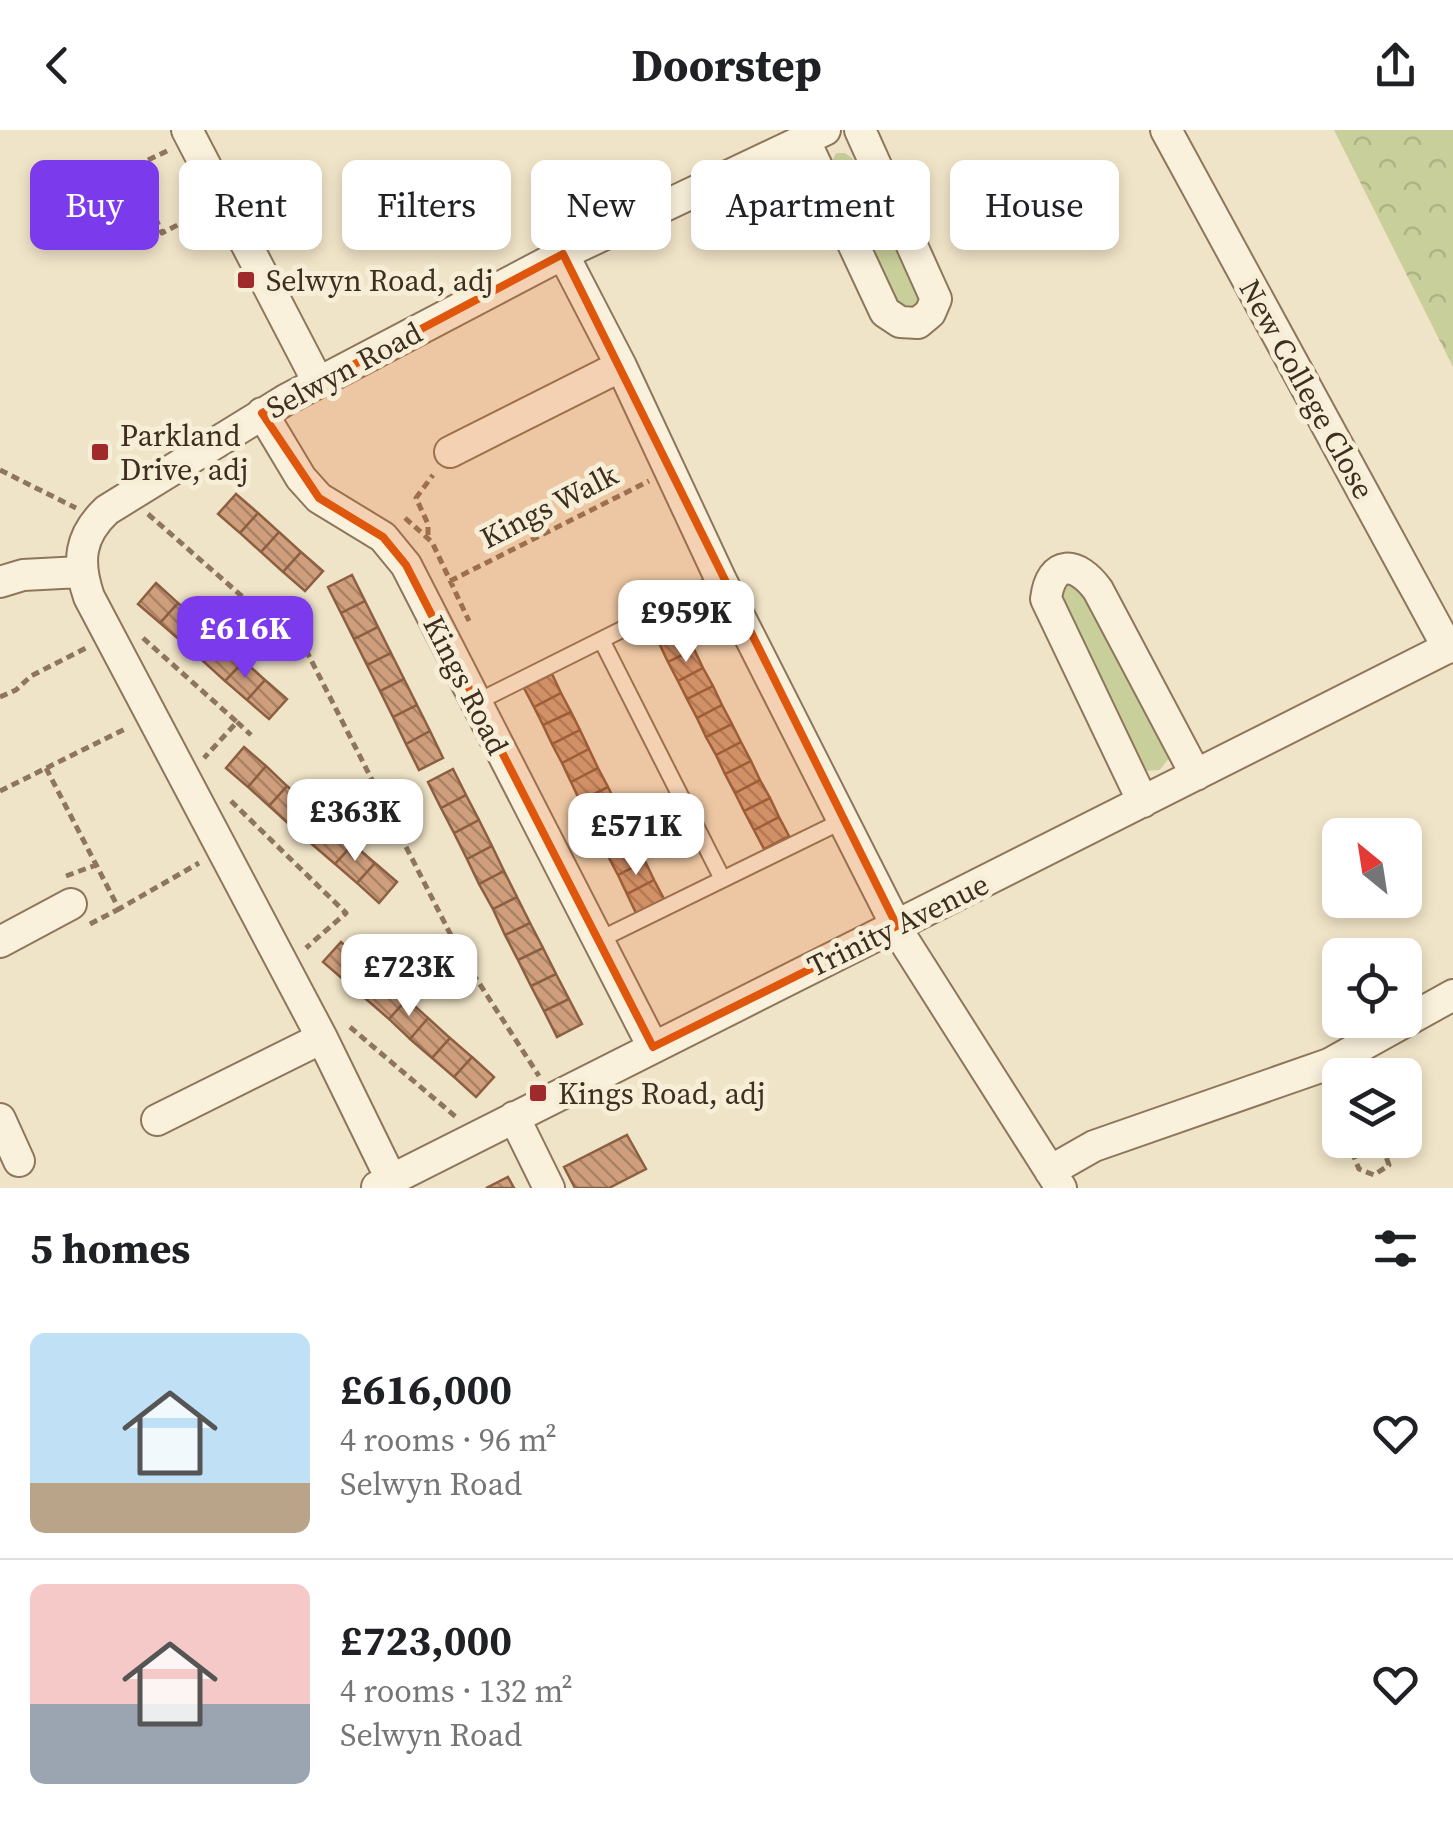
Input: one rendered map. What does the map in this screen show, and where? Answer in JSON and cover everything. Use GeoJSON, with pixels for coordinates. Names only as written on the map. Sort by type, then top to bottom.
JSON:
{"type":"FeatureCollection","features":[{"type":"Feature","properties":{"kind":"street"},"geometry":{"type":"LineString","coordinates":[[860,130],[936,299],[930,314],[918,323],[900,322],[886,312],[815,135],[564,254],[842,821],[898,926],[1055,1180],[1094,1146],[1329,1064],[1453,996]]}},
{"type":"Feature","properties":{"kind":"street","name":"New College Close"},"geometry":{"type":"LineString","coordinates":[[1166,130],[1451,646]]}},
{"type":"Feature","properties":{"kind":"street"},"geometry":{"type":"LineString","coordinates":[[189,134],[203,160]]}},
{"type":"Feature","properties":{"kind":"street"},"geometry":{"type":"LineString","coordinates":[[249,250],[318,382]]}},
{"type":"Feature","properties":{"kind":"street","name":"Selwyn Road"},"geometry":{"type":"LineString","coordinates":[[95,521],[318,382],[564,254]]}},
{"type":"Feature","properties":{"kind":"street"},"geometry":{"type":"LineString","coordinates":[[450,452],[621,366]]}},
{"type":"Feature","properties":{"kind":"street","name":"Kings Road"},"geometry":{"type":"LineString","coordinates":[[262,414],[300,478],[319,498],[383,537],[406,565],[653,1047]]}},
{"type":"Feature","properties":{"kind":"street"},"geometry":{"type":"LineString","coordinates":[[95,521],[84,541],[80,572],[89,597],[223,849],[331,1029],[382,1183]]}},
{"type":"Feature","properties":{"kind":"street"},"geometry":{"type":"LineString","coordinates":[[1143,802],[1046,599],[1048,583],[1057,572],[1077,569],[1098,590],[1196,775]]}},
{"type":"Feature","properties":{"kind":"street"},"geometry":{"type":"LineString","coordinates":[[0,582],[23,574],[80,572]]}},
{"type":"Feature","properties":{"kind":"street","name":"Trinity Avenue"},"geometry":{"type":"LineString","coordinates":[[382,1183],[1451,646]]}},
{"type":"Feature","properties":{"kind":"street"},"geometry":{"type":"LineString","coordinates":[[0,942],[66,891]]}},
{"type":"Feature","properties":{"kind":"street"},"geometry":{"type":"LineString","coordinates":[[157,1120],[331,1029]]}},
{"type":"Feature","properties":{"kind":"street"},"geometry":{"type":"LineString","coordinates":[[514,1117],[548,1188]]}},
{"type":"Feature","properties":{"kind":"street"},"geometry":{"type":"LineString","coordinates":[[0,1119],[19,1162]]}},
{"type":"Feature","properties":{"kind":"lane"},"geometry":{"type":"LineString","coordinates":[[475,703],[721,580]]}},
{"type":"Feature","properties":{"kind":"lane"},"geometry":{"type":"LineString","coordinates":[[602,641],[722,878]]}},
{"type":"Feature","properties":{"kind":"lane"},"geometry":{"type":"LineString","coordinates":[[599,940],[842,821]]}},
{"type":"Feature","properties":{"kind":"path"},"geometry":{"type":"LineString","coordinates":[[179,224],[162,232],[156,219],[109,242],[97,243],[84,235],[80,224],[90,205],[137,183],[129,169],[189,134]]}},
{"type":"Feature","properties":{"kind":"path"},"geometry":{"type":"LineString","coordinates":[[428,536],[428,524],[416,498],[450,452]]}},
{"type":"Feature","properties":{"kind":"path"},"geometry":{"type":"LineString","coordinates":[[0,470],[95,521]]}},
{"type":"Feature","properties":{"kind":"path","name":"Kings Walk"},"geometry":{"type":"LineString","coordinates":[[450,580],[669,471]]}},
{"type":"Feature","properties":{"kind":"path"},"geometry":{"type":"LineString","coordinates":[[137,519],[146,512],[308,654],[461,954],[552,1099]]}},
{"type":"Feature","properties":{"kind":"path"},"geometry":{"type":"LineString","coordinates":[[0,697],[16,690],[30,676],[128,625],[251,735]]}},
{"type":"Feature","properties":{"kind":"path"},"geometry":{"type":"LineString","coordinates":[[0,791],[152,716]]}},
{"type":"Feature","properties":{"kind":"path"},"geometry":{"type":"LineString","coordinates":[[199,763],[237,722]]}},
{"type":"Feature","properties":{"kind":"path"},"geometry":{"type":"LineString","coordinates":[[46,768],[119,910],[223,849]]}},
{"type":"Feature","properties":{"kind":"path"},"geometry":{"type":"LineString","coordinates":[[221,792],[346,913],[297,957]]}},
{"type":"Feature","properties":{"kind":"path"},"geometry":{"type":"LineString","coordinates":[[66,891],[96,865]]}},
{"type":"Feature","properties":{"kind":"path"},"geometry":{"type":"LineString","coordinates":[[331,1029],[466,1126]]}},
{"type":"Feature","properties":{"kind":"path"},"geometry":{"type":"LineString","coordinates":[[1354,1158],[1359,1169],[1374,1176],[1389,1165],[1386,1158]]}},
{"type":"Feature","properties":{"kind":"highlighted area"},"geometry":{"type":"Polygon","coordinates":[[[563,254],[897,926],[653,1047],[406,565],[383,537],[319,498],[262,413],[563,254]]]}},
{"type":"Feature","properties":{"kind":"green space"},"geometry":{"type":"Polygon","coordinates":[[[1334,130],[1453,130],[1453,367],[1334,130]]]}},
{"type":"Feature","properties":{"kind":"green space"},"geometry":{"type":"Polygon","coordinates":[[[836,153],[845,153],[854,160],[833,160],[836,153]]]}},
{"type":"Feature","properties":{"kind":"green space"},"geometry":{"type":"Polygon","coordinates":[[[871,250],[899,250],[923,298],[921,305],[910,313],[897,304],[871,250]]]}},
{"type":"Feature","properties":{"kind":"green space"},"geometry":{"type":"Polygon","coordinates":[[[1075,577],[1166,748],[1169,758],[1160,770],[1144,771],[1056,599],[1061,583],[1075,577]]]}},
{"type":"Feature","properties":{"kind":"building"},"geometry":{"type":"Polygon","coordinates":[[[236,494],[258,513],[240,533],[218,514],[236,494]]]}},
{"type":"Feature","properties":{"kind":"building"},"geometry":{"type":"Polygon","coordinates":[[[258,513],[279,532],[261,552],[240,533],[258,513]]]}},
{"type":"Feature","properties":{"kind":"building"},"geometry":{"type":"Polygon","coordinates":[[[279,532],[301,552],[283,572],[261,552],[279,532]]]}},
{"type":"Feature","properties":{"kind":"building"},"geometry":{"type":"Polygon","coordinates":[[[301,552],[323,571],[305,591],[283,572],[301,552]]]}},
{"type":"Feature","properties":{"kind":"building"},"geometry":{"type":"Polygon","coordinates":[[[352,575],[365,601],[341,613],[328,587],[352,575]]]}},
{"type":"Feature","properties":{"kind":"building"},"geometry":{"type":"Polygon","coordinates":[[[156,583],[178,603],[160,623],[138,604],[156,583]]]}},
{"type":"Feature","properties":{"kind":"building"},"geometry":{"type":"Polygon","coordinates":[[[365,601],[378,627],[354,639],[341,613],[365,601]]]}},
{"type":"Feature","properties":{"kind":"building"},"geometry":{"type":"Polygon","coordinates":[[[178,603],[200,622],[182,642],[160,623],[178,603]]]}},
{"type":"Feature","properties":{"kind":"building"},"geometry":{"type":"Polygon","coordinates":[[[675,612],[684,631],[659,643],[649,625],[675,612]]]}},
{"type":"Feature","properties":{"kind":"building"},"geometry":{"type":"Polygon","coordinates":[[[200,622],[222,641],[204,662],[182,642],[200,622]]]}},
{"type":"Feature","properties":{"kind":"building"},"geometry":{"type":"Polygon","coordinates":[[[378,627],[391,653],[367,665],[354,639],[378,627]]]}},
{"type":"Feature","properties":{"kind":"building"},"geometry":{"type":"Polygon","coordinates":[[[684,631],[694,649],[668,662],[659,643],[684,631]]]}},
{"type":"Feature","properties":{"kind":"building"},"geometry":{"type":"Polygon","coordinates":[[[222,641],[244,661],[225,681],[204,662],[222,641]]]}},
{"type":"Feature","properties":{"kind":"building"},"geometry":{"type":"Polygon","coordinates":[[[694,649],[703,668],[678,681],[668,662],[694,649]]]}},
{"type":"Feature","properties":{"kind":"building"},"geometry":{"type":"Polygon","coordinates":[[[391,653],[404,679],[380,691],[367,665],[391,653]]]}},
{"type":"Feature","properties":{"kind":"building"},"geometry":{"type":"Polygon","coordinates":[[[244,661],[265,680],[247,700],[225,681],[244,661]]]}},
{"type":"Feature","properties":{"kind":"building"},"geometry":{"type":"Polygon","coordinates":[[[703,668],[713,686],[687,699],[678,681],[703,668]]]}},
{"type":"Feature","properties":{"kind":"building"},"geometry":{"type":"Polygon","coordinates":[[[552,674],[561,693],[534,707],[524,688],[552,674]]]}},
{"type":"Feature","properties":{"kind":"building"},"geometry":{"type":"Polygon","coordinates":[[[404,679],[417,705],[393,717],[380,691],[404,679]]]}},
{"type":"Feature","properties":{"kind":"building"},"geometry":{"type":"Polygon","coordinates":[[[265,680],[287,699],[269,719],[247,700],[265,680]]]}},
{"type":"Feature","properties":{"kind":"building"},"geometry":{"type":"Polygon","coordinates":[[[713,686],[722,705],[697,718],[687,699],[713,686]]]}},
{"type":"Feature","properties":{"kind":"building"},"geometry":{"type":"Polygon","coordinates":[[[561,693],[571,712],[543,725],[534,707],[561,693]]]}},
{"type":"Feature","properties":{"kind":"building"},"geometry":{"type":"Polygon","coordinates":[[[417,705],[430,731],[406,744],[393,717],[417,705]]]}},
{"type":"Feature","properties":{"kind":"building"},"geometry":{"type":"Polygon","coordinates":[[[722,705],[732,724],[706,737],[697,718],[722,705]]]}},
{"type":"Feature","properties":{"kind":"building"},"geometry":{"type":"Polygon","coordinates":[[[571,712],[580,730],[552,744],[543,725],[571,712]]]}},
{"type":"Feature","properties":{"kind":"building"},"geometry":{"type":"Polygon","coordinates":[[[732,724],[741,742],[716,755],[706,737],[732,724]]]}},
{"type":"Feature","properties":{"kind":"building"},"geometry":{"type":"Polygon","coordinates":[[[580,730],[589,749],[562,763],[552,744],[580,730]]]}},
{"type":"Feature","properties":{"kind":"building"},"geometry":{"type":"Polygon","coordinates":[[[430,731],[443,758],[419,770],[406,744],[430,731]]]}},
{"type":"Feature","properties":{"kind":"building"},"geometry":{"type":"Polygon","coordinates":[[[741,742],[751,761],[725,774],[716,755],[741,742]]]}},
{"type":"Feature","properties":{"kind":"building"},"geometry":{"type":"Polygon","coordinates":[[[244,747],[266,766],[248,787],[226,768],[244,747]]]}},
{"type":"Feature","properties":{"kind":"building"},"geometry":{"type":"Polygon","coordinates":[[[589,749],[598,768],[571,782],[562,763],[589,749]]]}},
{"type":"Feature","properties":{"kind":"building"},"geometry":{"type":"Polygon","coordinates":[[[751,761],[760,780],[735,793],[725,774],[751,761]]]}},
{"type":"Feature","properties":{"kind":"building"},"geometry":{"type":"Polygon","coordinates":[[[266,766],[287,786],[269,806],[248,787],[266,766]]]}},
{"type":"Feature","properties":{"kind":"building"},"geometry":{"type":"Polygon","coordinates":[[[598,768],[608,787],[580,801],[571,782],[598,768]]]}},
{"type":"Feature","properties":{"kind":"building"},"geometry":{"type":"Polygon","coordinates":[[[453,769],[466,795],[441,808],[428,782],[453,769]]]}},
{"type":"Feature","properties":{"kind":"building"},"geometry":{"type":"Polygon","coordinates":[[[760,780],[770,798],[744,811],[735,793],[760,780]]]}},
{"type":"Feature","properties":{"kind":"building"},"geometry":{"type":"Polygon","coordinates":[[[287,786],[309,805],[291,826],[269,806],[287,786]]]}},
{"type":"Feature","properties":{"kind":"building"},"geometry":{"type":"Polygon","coordinates":[[[608,787],[617,805],[590,819],[580,801],[608,787]]]}},
{"type":"Feature","properties":{"kind":"building"},"geometry":{"type":"Polygon","coordinates":[[[466,795],[479,820],[454,833],[441,808],[466,795]]]}},
{"type":"Feature","properties":{"kind":"building"},"geometry":{"type":"Polygon","coordinates":[[[770,798],[779,817],[754,830],[744,811],[770,798]]]}},
{"type":"Feature","properties":{"kind":"building"},"geometry":{"type":"Polygon","coordinates":[[[309,805],[331,824],[313,845],[291,826],[309,805]]]}},
{"type":"Feature","properties":{"kind":"building"},"geometry":{"type":"Polygon","coordinates":[[[617,805],[627,824],[599,838],[590,819],[617,805]]]}},
{"type":"Feature","properties":{"kind":"building"},"geometry":{"type":"Polygon","coordinates":[[[779,817],[789,836],[764,849],[754,830],[779,817]]]}},
{"type":"Feature","properties":{"kind":"building"},"geometry":{"type":"Polygon","coordinates":[[[479,820],[492,846],[467,859],[454,833],[479,820]]]}},
{"type":"Feature","properties":{"kind":"building"},"geometry":{"type":"Polygon","coordinates":[[[331,824],[353,844],[335,864],[313,845],[331,824]]]}},
{"type":"Feature","properties":{"kind":"building"},"geometry":{"type":"Polygon","coordinates":[[[627,824],[636,843],[608,856],[599,838],[627,824]]]}},
{"type":"Feature","properties":{"kind":"building"},"geometry":{"type":"Polygon","coordinates":[[[636,843],[645,861],[618,875],[608,856],[636,843]]]}},
{"type":"Feature","properties":{"kind":"building"},"geometry":{"type":"Polygon","coordinates":[[[353,844],[375,863],[357,883],[335,864],[353,844]]]}},
{"type":"Feature","properties":{"kind":"building"},"geometry":{"type":"Polygon","coordinates":[[[492,846],[504,871],[479,884],[467,859],[492,846]]]}},
{"type":"Feature","properties":{"kind":"building"},"geometry":{"type":"Polygon","coordinates":[[[645,861],[654,880],[627,894],[618,875],[645,861]]]}},
{"type":"Feature","properties":{"kind":"building"},"geometry":{"type":"Polygon","coordinates":[[[375,863],[397,882],[379,903],[357,883],[375,863]]]}},
{"type":"Feature","properties":{"kind":"building"},"geometry":{"type":"Polygon","coordinates":[[[504,871],[517,897],[493,909],[479,884],[504,871]]]}},
{"type":"Feature","properties":{"kind":"building"},"geometry":{"type":"Polygon","coordinates":[[[654,880],[664,899],[636,913],[627,894],[654,880]]]}},
{"type":"Feature","properties":{"kind":"building"},"geometry":{"type":"Polygon","coordinates":[[[517,897],[530,923],[505,935],[493,909],[517,897]]]}},
{"type":"Feature","properties":{"kind":"building"},"geometry":{"type":"Polygon","coordinates":[[[530,923],[543,948],[518,960],[505,935],[530,923]]]}},
{"type":"Feature","properties":{"kind":"building"},"geometry":{"type":"Polygon","coordinates":[[[341,942],[363,961],[345,981],[323,962],[341,942]]]}},
{"type":"Feature","properties":{"kind":"building"},"geometry":{"type":"Polygon","coordinates":[[[543,948],[556,974],[531,986],[518,960],[543,948]]]}},
{"type":"Feature","properties":{"kind":"building"},"geometry":{"type":"Polygon","coordinates":[[[363,961],[385,980],[367,1000],[345,981],[363,961]]]}},
{"type":"Feature","properties":{"kind":"building"},"geometry":{"type":"Polygon","coordinates":[[[556,974],[569,999],[544,1011],[531,986],[556,974]]]}},
{"type":"Feature","properties":{"kind":"building"},"geometry":{"type":"Polygon","coordinates":[[[385,980],[407,999],[389,1019],[367,1000],[385,980]]]}},
{"type":"Feature","properties":{"kind":"building"},"geometry":{"type":"Polygon","coordinates":[[[407,999],[428,1018],[410,1039],[389,1019],[407,999]]]}},
{"type":"Feature","properties":{"kind":"building"},"geometry":{"type":"Polygon","coordinates":[[[569,999],[582,1024],[557,1037],[544,1011],[569,999]]]}},
{"type":"Feature","properties":{"kind":"building"},"geometry":{"type":"Polygon","coordinates":[[[428,1018],[450,1038],[432,1058],[410,1039],[428,1018]]]}},
{"type":"Feature","properties":{"kind":"building"},"geometry":{"type":"Polygon","coordinates":[[[450,1038],[472,1057],[454,1077],[432,1058],[450,1038]]]}},
{"type":"Feature","properties":{"kind":"building"},"geometry":{"type":"Polygon","coordinates":[[[472,1057],[494,1077],[476,1097],[454,1077],[472,1057]]]}},
{"type":"Feature","properties":{"kind":"building"},"geometry":{"type":"Polygon","coordinates":[[[627,1135],[646,1169],[609,1188],[575,1188],[564,1167],[627,1135]]]}},
{"type":"Feature","properties":{"kind":"building"},"geometry":{"type":"Polygon","coordinates":[[[508,1177],[514,1188],[486,1188],[508,1177]]]}},
{"type":"Feature","properties":{"kind":"place","name":"Selwyn Road, adj"},"geometry":{"type":"Point","coordinates":[246,280]}},
{"type":"Feature","properties":{"kind":"place","name":"Parkland Drive, adj"},"geometry":{"type":"Point","coordinates":[100,452]}},
{"type":"Feature","properties":{"kind":"place","name":"Kings Road, adj"},"geometry":{"type":"Point","coordinates":[538,1093]}}]}
